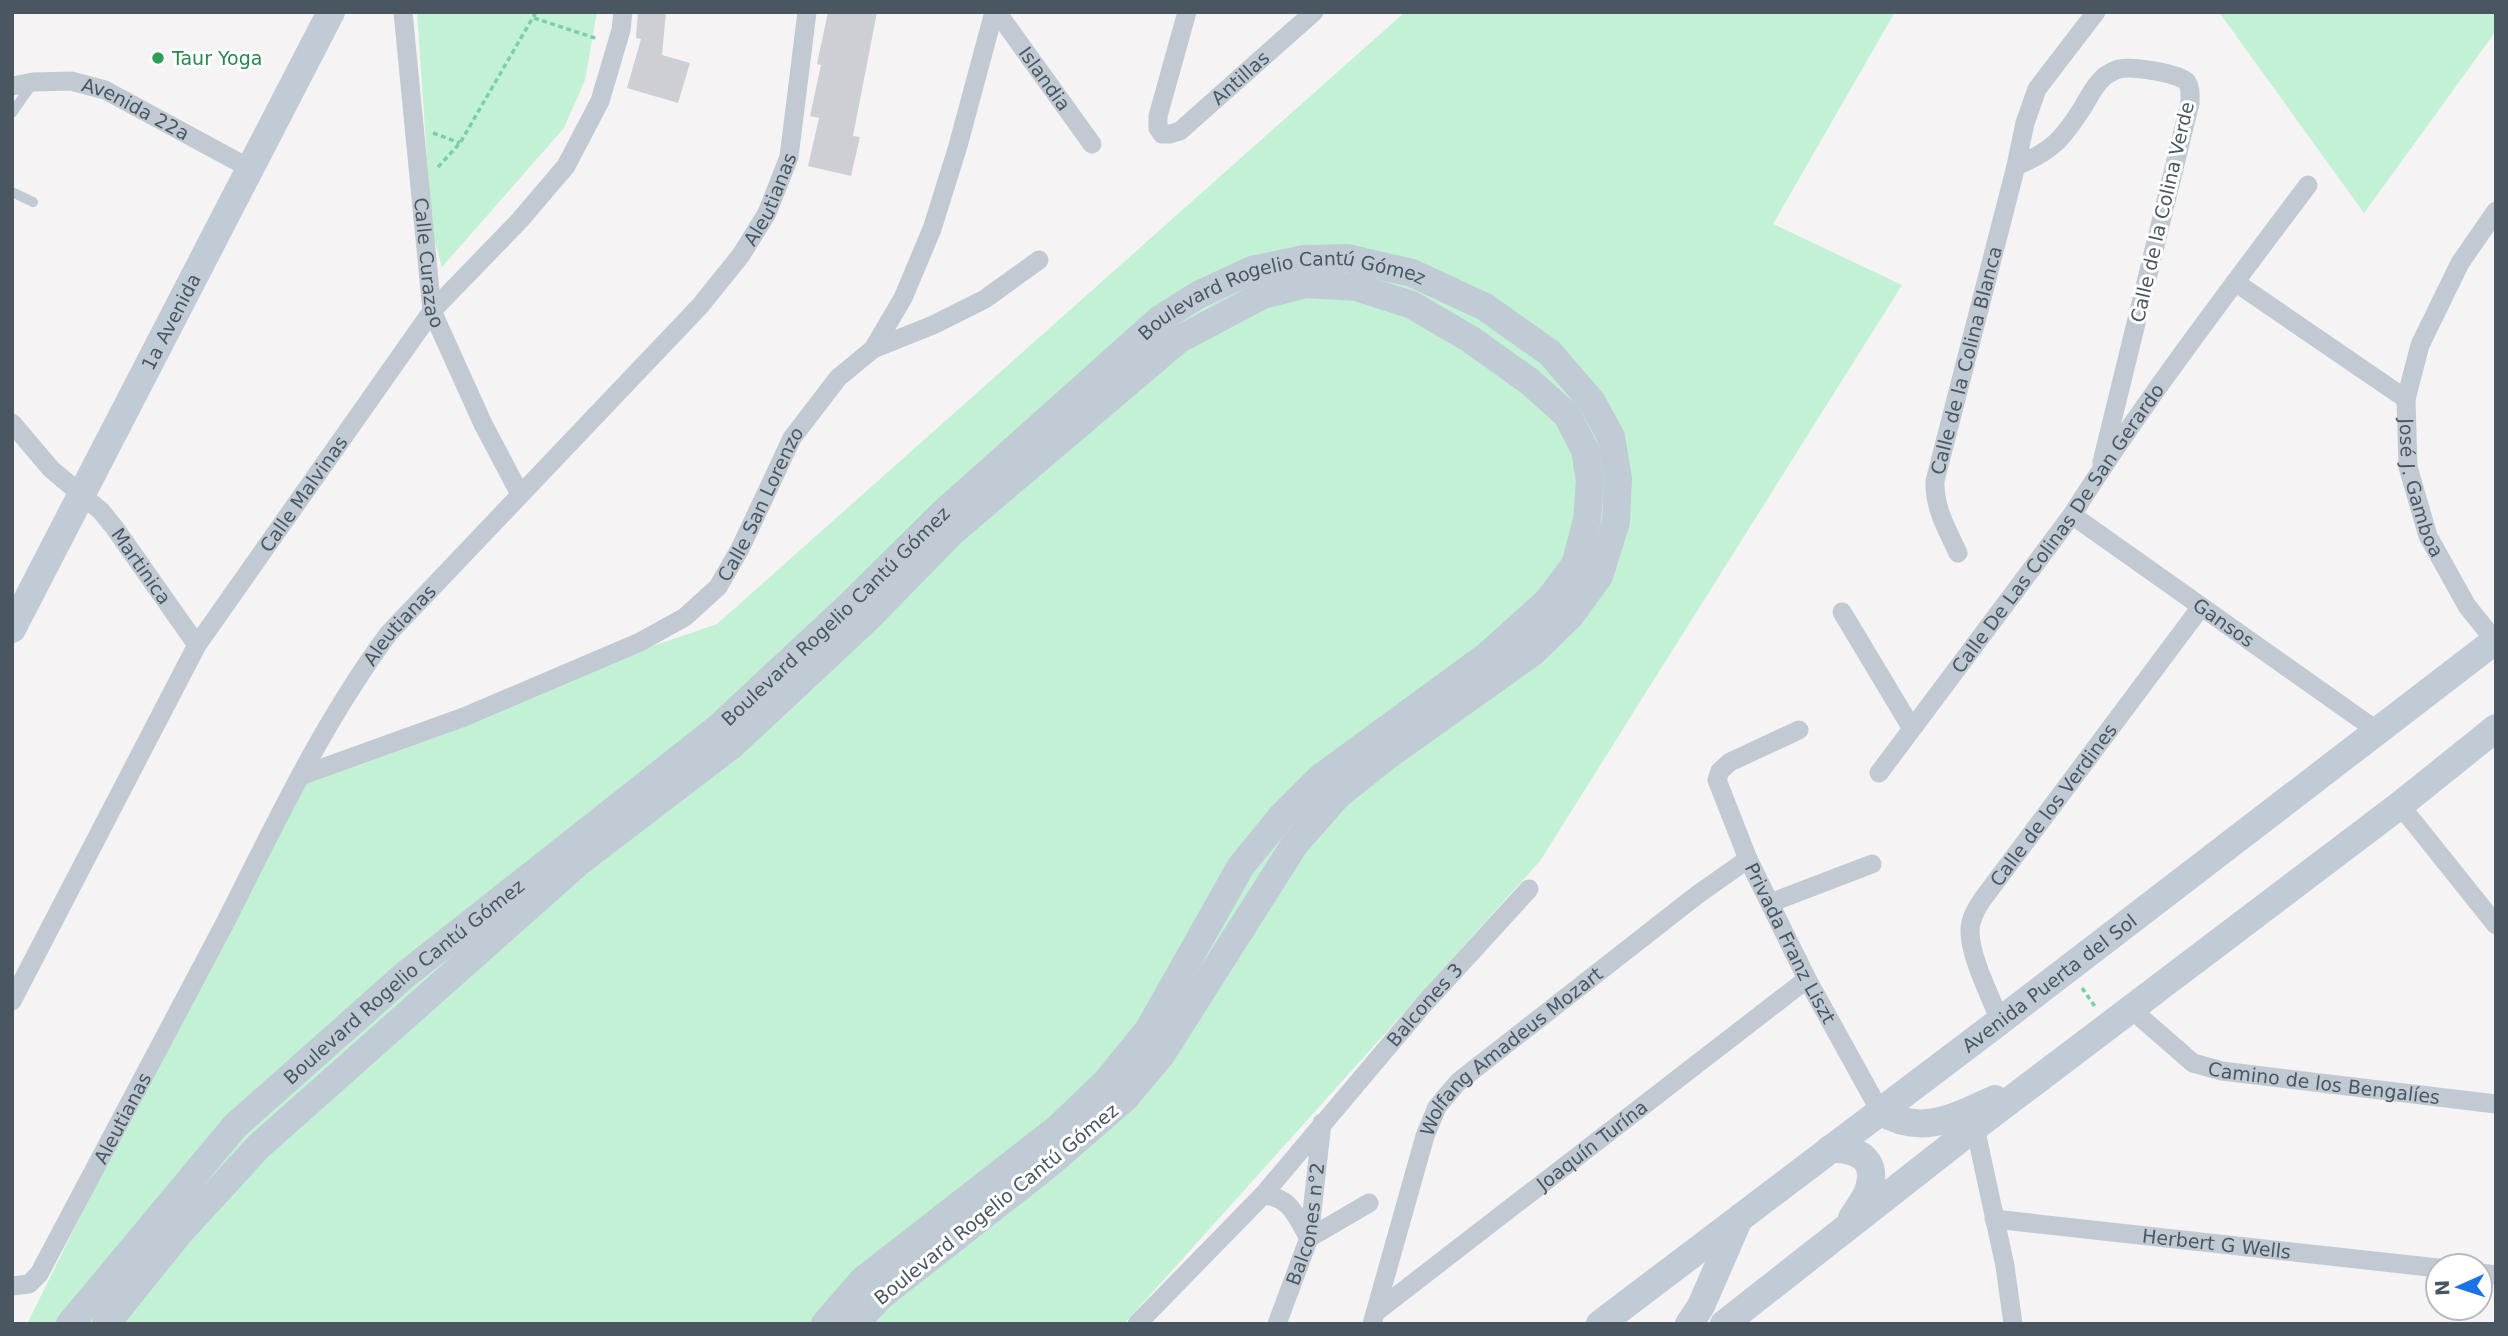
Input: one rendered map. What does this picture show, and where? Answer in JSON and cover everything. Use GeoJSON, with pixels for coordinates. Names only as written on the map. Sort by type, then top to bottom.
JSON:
{"type":"FeatureCollection","features":[{"type":"Feature","properties":{"kind":"main road","name":"1a Avenida"},"geometry":{"type":"LineString","coordinates":[[12,629],[331,12]]}},
{"type":"Feature","properties":{"kind":"main road","name":"Boulevard Rogelio Cantú Gómez"},"geometry":{"type":"LineString","coordinates":[[70,1324],[235,1126],[405,975],[718,728],[851,604],[943,513],[1160,319],[1198,295],[1252,270],[1304,259],[1347,258],[1412,273],[1485,307],[1550,354],[1592,402],[1611,437],[1618,479],[1616,522],[1599,576],[1570,616],[1533,652],[1338,794],[1295,844],[1161,1055],[1125,1098],[1049,1164],[882,1295],[853,1324]]}},
{"type":"Feature","properties":{"kind":"main road","name":"Boulevard Rogelio Cantú Gómez"},"geometry":{"type":"LineString","coordinates":[[106,1324],[180,1232],[258,1147],[580,861],[732,745],[867,618],[952,532],[1178,340],[1263,295],[1306,284],[1356,286],[1412,306],[1470,340],[1529,381],[1567,415],[1585,450],[1590,481],[1587,520],[1574,565],[1548,601],[1488,655],[1320,778],[1281,817],[1241,866],[1149,1029],[1107,1081],[1058,1128],[863,1280],[825,1324]]}},
{"type":"Feature","properties":{"kind":"main road","name":"Avenida Puerta del Sol"},"geometry":{"type":"LineString","coordinates":[[1600,1324],[2495,641]]}},
{"type":"Feature","properties":{"kind":"main road"},"geometry":{"type":"LineString","coordinates":[[1724,1324],[1975,1127],[2400,805],[2496,728]]}},
{"type":"Feature","properties":{"kind":"main road"},"geometry":{"type":"LineString","coordinates":[[1880,1111],[1901,1122],[1927,1124],[1950,1118],[2040,1079]]}},
{"type":"Feature","properties":{"kind":"main road"},"geometry":{"type":"LineString","coordinates":[[1830,1149],[1848,1149],[1860,1154],[1868,1163],[1870,1178],[1867,1194],[1845,1229]]}},
{"type":"Feature","properties":{"kind":"main road"},"geometry":{"type":"LineString","coordinates":[[1689,1324],[1701,1306],[1739,1218]]}},
{"type":"Feature","properties":{"kind":"main road"},"geometry":{"type":"LineString","coordinates":[[1716,1273],[1729,1292],[1757,1298]]}},
{"type":"Feature","properties":{"kind":"main road"},"geometry":{"type":"LineString","coordinates":[[804,1324],[824,1299],[841,1285],[863,1280]]}},
{"type":"Feature","properties":{"kind":"street","name":"Calle Curazao"},"geometry":{"type":"LineString","coordinates":[[403,12],[432,311],[483,424],[520,494]]}},
{"type":"Feature","properties":{"kind":"street","name":"Calle Malvinas"},"geometry":{"type":"LineString","coordinates":[[12,1002],[197,645],[432,311],[520,220],[566,166],[600,101],[623,12]]}},
{"type":"Feature","properties":{"kind":"street","name":"Aleutianas"},"geometry":{"type":"LineString","coordinates":[[20,1285],[40,1274],[300,776],[362,670],[389,633],[700,306],[741,256],[767,213],[789,157],[807,12]]}},
{"type":"Feature","properties":{"kind":"street","name":"Islandia"},"geometry":{"type":"LineString","coordinates":[[996,12],[1092,144]]}},
{"type":"Feature","properties":{"kind":"street","name":"Calle San Lorenzo"},"geometry":{"type":"LineString","coordinates":[[300,776],[464,717],[640,642],[685,617],[718,587],[740,549],[792,438],[838,378],[873,349],[903,298],[932,229],[996,12]]}},
{"type":"Feature","properties":{"kind":"street","name":"Antillas"},"geometry":{"type":"LineString","coordinates":[[1188,12],[1158,116],[1158,128],[1162,134],[1180,131],[1314,12]]}},
{"type":"Feature","properties":{"kind":"street","name":"Calle de la Colina Blanca"},"geometry":{"type":"LineString","coordinates":[[1958,553],[1938,511],[1934,496],[1935,481],[2025,123],[2037,89],[2096,12]]}},
{"type":"Feature","properties":{"kind":"street","name":"Calle de la Colina Verde"},"geometry":{"type":"LineString","coordinates":[[2016,166],[2038,157],[2054,146],[2069,130],[2106,75],[2120,69],[2173,74],[2186,81],[2190,89],[2190,103],[2099,471]]}},
{"type":"Feature","properties":{"kind":"street","name":"Avenida 22a"},"geometry":{"type":"LineString","coordinates":[[12,86],[33,82],[71,81],[105,90],[251,169]]}},
{"type":"Feature","properties":{"kind":"street","name":"Calle De Las Colinas De San Gerardo"},"geometry":{"type":"LineString","coordinates":[[1879,772],[2072,515],[2099,471],[2308,185]]}},
{"type":"Feature","properties":{"kind":"street","name":"José J. Gamboa"},"geometry":{"type":"LineString","coordinates":[[2495,641],[2467,606],[2428,536],[2409,467],[2406,399],[2420,345],[2460,263],[2496,211]]}},
{"type":"Feature","properties":{"kind":"street"},"geometry":{"type":"LineString","coordinates":[[873,349],[933,325],[985,299],[1039,260]]}},
{"type":"Feature","properties":{"kind":"street"},"geometry":{"type":"LineString","coordinates":[[2235,282],[2406,399]]}},
{"type":"Feature","properties":{"kind":"street","name":"Martinica"},"geometry":{"type":"LineString","coordinates":[[12,423],[51,469],[101,511],[197,645]]}},
{"type":"Feature","properties":{"kind":"street","name":"Gansos"},"geometry":{"type":"LineString","coordinates":[[2072,515],[2376,730]]}},
{"type":"Feature","properties":{"kind":"street","name":"Calle de los Verdines"},"geometry":{"type":"LineString","coordinates":[[2000,1021],[1975,955],[1970,931],[1972,916],[2201,607]]}},
{"type":"Feature","properties":{"kind":"street"},"geometry":{"type":"LineString","coordinates":[[1842,612],[1911,727]]}},
{"type":"Feature","properties":{"kind":"street","name":"Privada Franz Liszt"},"geometry":{"type":"LineString","coordinates":[[1799,730],[1730,762],[1720,771],[1717,780],[1748,859],[1807,979],[1880,1111]]}},
{"type":"Feature","properties":{"kind":"street"},"geometry":{"type":"LineString","coordinates":[[2400,805],[2496,925]]}},
{"type":"Feature","properties":{"kind":"street","name":"Wolfang Amadeus Mozart"},"geometry":{"type":"LineString","coordinates":[[1374,1318],[1425,1136],[1437,1107],[1458,1082],[1697,895],[1748,859]]}},
{"type":"Feature","properties":{"kind":"street"},"geometry":{"type":"LineString","coordinates":[[1770,903],[1872,864]]}},
{"type":"Feature","properties":{"kind":"street","name":"Balcones 3"},"geometry":{"type":"LineString","coordinates":[[1137,1324],[1263,1195],[1424,1004],[1529,889]]}},
{"type":"Feature","properties":{"kind":"street","name":"Joaquín Turína"},"geometry":{"type":"LineString","coordinates":[[1374,1318],[1807,979]]}},
{"type":"Feature","properties":{"kind":"street","name":"Camino de los Bengalíes"},"geometry":{"type":"LineString","coordinates":[[2120,1018],[2193,1063],[2222,1071],[2496,1104]]}},
{"type":"Feature","properties":{"kind":"street","name":"Balcones n°2"},"geometry":{"type":"LineString","coordinates":[[1277,1324],[1309,1237],[1322,1122]]}},
{"type":"Feature","properties":{"kind":"street"},"geometry":{"type":"LineString","coordinates":[[1975,1127],[2004,1266],[2013,1324]]}},
{"type":"Feature","properties":{"kind":"street"},"geometry":{"type":"LineString","coordinates":[[1263,1195],[1278,1196],[1288,1204],[1309,1237],[1369,1202]]}},
{"type":"Feature","properties":{"kind":"street","name":"Herbert G Wells"},"geometry":{"type":"LineString","coordinates":[[1994,1219],[2424,1266]]}},
{"type":"Feature","properties":{"kind":"lane"},"geometry":{"type":"LineString","coordinates":[[12,113],[33,82]]}},
{"type":"Feature","properties":{"kind":"lane"},"geometry":{"type":"LineString","coordinates":[[12,192],[33,202]]}},
{"type":"Feature","properties":{"kind":"path"},"geometry":{"type":"LineString","coordinates":[[420,187],[460,143],[536,12]]}},
{"type":"Feature","properties":{"kind":"path"},"geometry":{"type":"LineString","coordinates":[[534,18],[616,46]]}},
{"type":"Feature","properties":{"kind":"path"},"geometry":{"type":"LineString","coordinates":[[414,127],[460,143]]}},
{"type":"Feature","properties":{"kind":"path"},"geometry":{"type":"LineString","coordinates":[[2067,969],[2120,1018]]}},
{"type":"Feature","properties":{"kind":"green space"},"geometry":{"type":"Polygon","coordinates":[[[417,12],[597,12],[585,80],[564,128],[442,267],[432,232],[417,12]]]}},
{"type":"Feature","properties":{"kind":"green space"},"geometry":{"type":"Polygon","coordinates":[[[1405,12],[1895,12],[1773,224],[1902,285],[1540,861],[1124,1324],[27,1324],[304,766],[717,624],[1405,12]]]}},
{"type":"Feature","properties":{"kind":"green space"},"geometry":{"type":"Polygon","coordinates":[[[2219,12],[2496,12],[2496,31],[2364,213],[2219,12]]]}},
{"type":"Feature","properties":{"kind":"building"},"geometry":{"type":"Polygon","coordinates":[[[638,12],[666,12],[662,55],[690,63],[678,103],[627,88],[641,39],[636,38],[638,12]]]}},
{"type":"Feature","properties":{"kind":"building"},"geometry":{"type":"Polygon","coordinates":[[[828,12],[877,12],[853,136],[860,137],[851,176],[808,166],[819,118],[810,116],[821,65],[817,64],[828,12]]]}},
{"type":"Feature","properties":{"kind":"place","name":"Taur Yoga"},"geometry":{"type":"Point","coordinates":[158,58]}}]}
